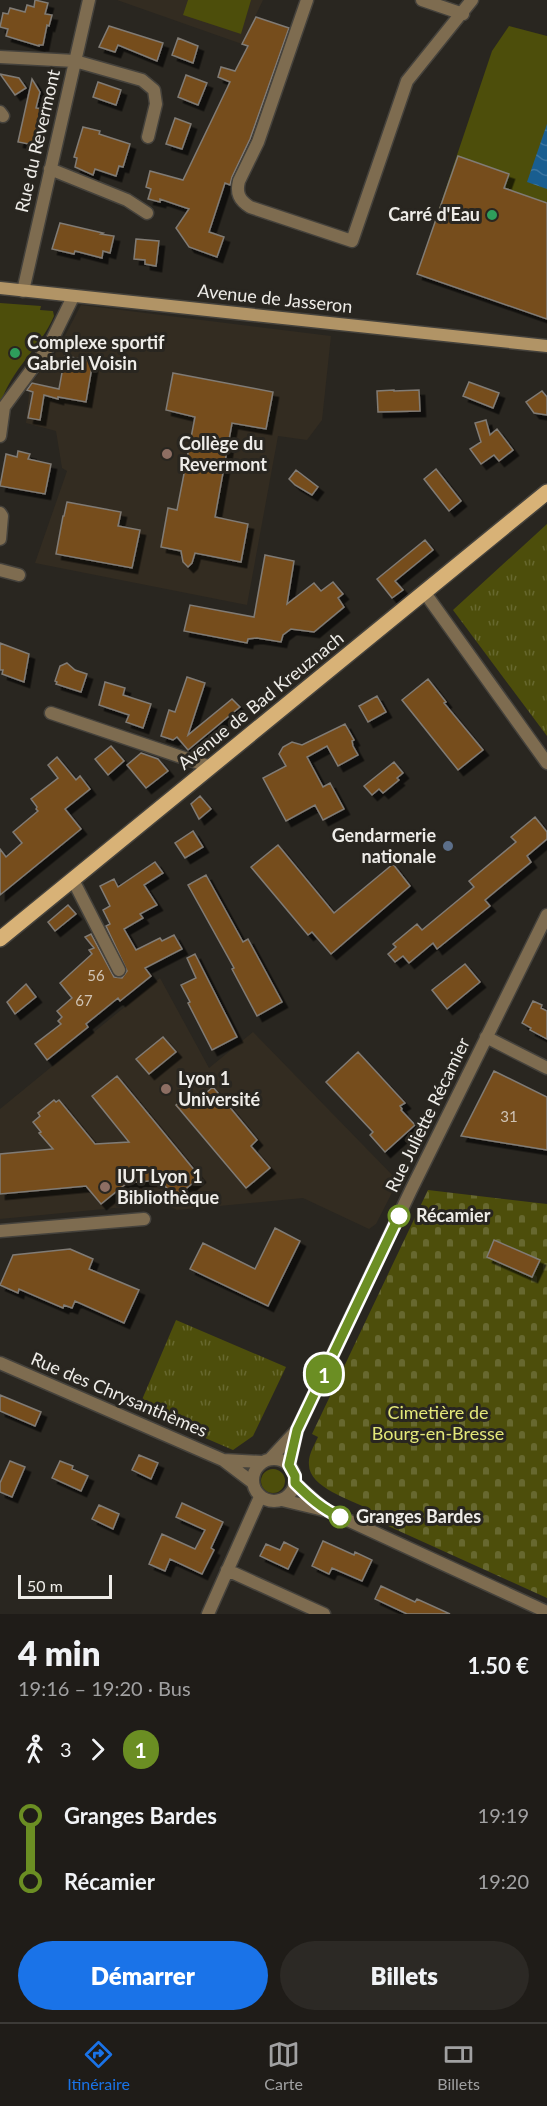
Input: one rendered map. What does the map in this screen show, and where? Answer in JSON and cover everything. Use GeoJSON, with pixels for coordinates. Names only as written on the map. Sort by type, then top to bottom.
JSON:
{"type":"FeatureCollection","features":[{"type":"Feature","properties":{"kind":"main road","name":"Avenue de Jasseron"},"geometry":{"type":"LineString","coordinates":[[0,288],[547,346]]}},
{"type":"Feature","properties":{"kind":"main road","name":"Avenue de Bad Kreuznach"},"geometry":{"type":"LineString","coordinates":[[0,939],[547,492]]}},
{"type":"Feature","properties":{"kind":"street","name":"Rue du Revermont"},"geometry":{"type":"LineString","coordinates":[[23,291],[89,0]]}},
{"type":"Feature","properties":{"kind":"street"},"geometry":{"type":"LineString","coordinates":[[307,0],[258,142],[239,182],[238,197],[250,207],[352,241],[408,81],[472,0]]}},
{"type":"Feature","properties":{"kind":"street"},"geometry":{"type":"LineString","coordinates":[[422,0],[463,14]]}},
{"type":"Feature","properties":{"kind":"street"},"geometry":{"type":"LineString","coordinates":[[0,57],[75,61],[142,80],[154,90],[156,104],[148,137]]}},
{"type":"Feature","properties":{"kind":"street"},"geometry":{"type":"LineString","coordinates":[[50,169],[127,200],[147,213]]}},
{"type":"Feature","properties":{"kind":"street"},"geometry":{"type":"LineString","coordinates":[[0,436],[4,407],[49,346],[73,297]]}},
{"type":"Feature","properties":{"kind":"street"},"geometry":{"type":"LineString","coordinates":[[0,513],[2,516],[0,538]]}},
{"type":"Feature","properties":{"kind":"street"},"geometry":{"type":"LineString","coordinates":[[0,570],[19,575]]}},
{"type":"Feature","properties":{"kind":"street"},"geometry":{"type":"LineString","coordinates":[[425,593],[547,763]]}},
{"type":"Feature","properties":{"kind":"street"},"geometry":{"type":"LineString","coordinates":[[51,713],[211,767]]}},
{"type":"Feature","properties":{"kind":"street"},"geometry":{"type":"LineString","coordinates":[[73,880],[119,970]]}},
{"type":"Feature","properties":{"kind":"street","name":"Rue Juliette Récamier"},"geometry":{"type":"LineString","coordinates":[[289,1465],[297,1430],[411,1190],[547,915]]}},
{"type":"Feature","properties":{"kind":"street"},"geometry":{"type":"LineString","coordinates":[[486,1037],[547,1068]]}},
{"type":"Feature","properties":{"kind":"street"},"geometry":{"type":"LineString","coordinates":[[0,1232],[144,1220]]}},
{"type":"Feature","properties":{"kind":"street","name":"Rue des Chrysanthèmes"},"geometry":{"type":"LineString","coordinates":[[0,1363],[223,1460],[252,1482]]}},
{"type":"Feature","properties":{"kind":"street","name":"Rue Juliette Récamier"},"geometry":{"type":"LineString","coordinates":[[266,1461],[297,1430]]}},
{"type":"Feature","properties":{"kind":"street","name":"Rue des Chrysanthèmes"},"geometry":{"type":"LineString","coordinates":[[223,1460],[266,1461]]}},
{"type":"Feature","properties":{"kind":"street"},"geometry":{"type":"LineString","coordinates":[[282,1500],[292,1491],[295,1476],[289,1465],[280,1460],[266,1461],[254,1471],[252,1482],[254,1490],[260,1497],[268,1501],[282,1500],[328,1511],[547,1612]]}},
{"type":"Feature","properties":{"kind":"street"},"geometry":{"type":"LineString","coordinates":[[295,1483],[328,1511]]}},
{"type":"Feature","properties":{"kind":"street"},"geometry":{"type":"LineString","coordinates":[[208,1614],[260,1497]]}},
{"type":"Feature","properties":{"kind":"street"},"geometry":{"type":"LineString","coordinates":[[227,1570],[324,1614]]}},
{"type":"Feature","properties":{"kind":"shaded area"},"geometry":{"type":"Polygon","coordinates":[[[117,0],[263,0],[242,44],[117,0]]]}},
{"type":"Feature","properties":{"kind":"shaded area","name":"Collège du Revermont"},"geometry":{"type":"Polygon","coordinates":[[[81,305],[331,336],[322,420],[307,440],[278,436],[247,605],[35,563],[67,471],[62,468],[56,431],[26,423],[30,384],[57,351],[81,305]]]}},
{"type":"Feature","properties":{"kind":"shaded area","name":"Lyon 1 Université"},"geometry":{"type":"Polygon","coordinates":[[[160,978],[209,1068],[253,1032],[398,1181],[376,1224],[369,1229],[303,1198],[177,1210],[139,1191],[125,1207],[0,1219],[0,1109],[160,978]]]}},
{"type":"Feature","properties":{"kind":"green space"},"geometry":{"type":"Polygon","coordinates":[[[188,0],[251,0],[241,34],[183,15],[188,0]]]}},
{"type":"Feature","properties":{"kind":"green space","name":"Carré d'Eau"},"geometry":{"type":"Polygon","coordinates":[[[509,26],[547,36],[547,319],[417,274],[492,51],[509,26]]]}},
{"type":"Feature","properties":{"kind":"green space","name":"Complexe sportif Gabriel Voisin"},"geometry":{"type":"Polygon","coordinates":[[[0,303],[41,306],[40,310],[53,311],[54,316],[12,380],[0,405],[0,303]]]}},
{"type":"Feature","properties":{"kind":"green space"},"geometry":{"type":"Polygon","coordinates":[[[547,524],[547,736],[453,610],[547,524]]]}},
{"type":"Feature","properties":{"kind":"green space","name":"Cimetière de Bourg-en-Bresse"},"geometry":{"type":"Polygon","coordinates":[[[428,1190],[547,1204],[547,1598],[366,1516],[369,1509],[332,1492],[316,1480],[311,1473],[309,1458],[318,1437],[312,1434],[428,1190]]]}},
{"type":"Feature","properties":{"kind":"green space"},"geometry":{"type":"Polygon","coordinates":[[[176,1320],[286,1367],[253,1436],[233,1450],[138,1409],[176,1320]]]}},
{"type":"Feature","properties":{"kind":"green space"},"geometry":{"type":"Polygon","coordinates":[[[273,1469],[281,1473],[285,1481],[281,1489],[273,1493],[265,1489],[261,1481],[265,1473],[273,1469]]]}},
{"type":"Feature","properties":{"kind":"water"},"geometry":{"type":"Polygon","coordinates":[[[547,124],[547,189],[527,182],[547,124]]]}},
{"type":"Feature","properties":{"kind":"building"},"geometry":{"type":"Polygon","coordinates":[[[35,0],[48,3],[45,14],[52,15],[49,26],[47,25],[43,45],[39,46],[6,36],[8,29],[0,27],[3,13],[8,14],[10,8],[25,12],[27,5],[34,7],[35,0]]]}},
{"type":"Feature","properties":{"kind":"building"},"geometry":{"type":"Polygon","coordinates":[[[256,17],[289,28],[250,139],[230,185],[225,183],[209,232],[224,237],[217,257],[189,247],[176,228],[189,209],[160,199],[160,202],[148,199],[151,189],[146,187],[150,171],[183,180],[230,82],[218,77],[221,67],[235,71],[248,46],[242,44],[256,17]]]}},
{"type":"Feature","properties":{"kind":"building"},"geometry":{"type":"Polygon","coordinates":[[[109,26],[163,43],[157,61],[118,45],[115,52],[99,47],[109,26]]]}},
{"type":"Feature","properties":{"kind":"building"},"geometry":{"type":"Polygon","coordinates":[[[178,38],[198,46],[193,63],[172,55],[178,38]]]}},
{"type":"Feature","properties":{"kind":"building"},"geometry":{"type":"Polygon","coordinates":[[[0,74],[19,78],[26,88],[15,95],[0,74]]]}},
{"type":"Feature","properties":{"kind":"building"},"geometry":{"type":"Polygon","coordinates":[[[186,75],[207,83],[198,105],[178,97],[186,75]]]}},
{"type":"Feature","properties":{"kind":"building"},"geometry":{"type":"Polygon","coordinates":[[[32,79],[40,92],[36,108],[42,109],[34,145],[18,142],[32,79]]]}},
{"type":"Feature","properties":{"kind":"building"},"geometry":{"type":"Polygon","coordinates":[[[98,82],[121,90],[116,105],[93,97],[98,82]]]}},
{"type":"Feature","properties":{"kind":"building"},"geometry":{"type":"Polygon","coordinates":[[[175,118],[191,124],[182,149],[166,144],[175,118]]]}},
{"type":"Feature","properties":{"kind":"building"},"geometry":{"type":"Polygon","coordinates":[[[83,127],[100,131],[99,134],[130,144],[123,167],[119,166],[116,176],[95,169],[93,175],[75,167],[77,158],[74,157],[83,127]]]}},
{"type":"Feature","properties":{"kind":"building"},"geometry":{"type":"Polygon","coordinates":[[[458,156],[509,174],[504,188],[547,203],[547,319],[417,274],[458,156]]]}},
{"type":"Feature","properties":{"kind":"building"},"geometry":{"type":"Polygon","coordinates":[[[60,223],[114,236],[110,253],[103,251],[102,258],[75,251],[74,254],[52,249],[60,223]]]}},
{"type":"Feature","properties":{"kind":"building"},"geometry":{"type":"Polygon","coordinates":[[[136,239],[159,241],[156,266],[145,264],[145,260],[134,259],[136,239]]]}},
{"type":"Feature","properties":{"kind":"building"},"geometry":{"type":"Polygon","coordinates":[[[65,356],[93,361],[86,402],[44,395],[40,420],[28,418],[33,392],[27,390],[32,383],[59,389],[65,356]]]}},
{"type":"Feature","properties":{"kind":"building"},"geometry":{"type":"Polygon","coordinates":[[[173,373],[273,392],[266,429],[232,423],[215,517],[248,524],[241,562],[195,553],[188,567],[183,562],[181,551],[161,547],[168,508],[177,510],[195,417],[166,410],[173,373]]]}},
{"type":"Feature","properties":{"kind":"building"},"geometry":{"type":"Polygon","coordinates":[[[469,382],[499,393],[493,408],[463,396],[469,382]]]}},
{"type":"Feature","properties":{"kind":"building"},"geometry":{"type":"Polygon","coordinates":[[[419,390],[420,411],[378,412],[377,391],[419,390]]]}},
{"type":"Feature","properties":{"kind":"building"},"geometry":{"type":"Polygon","coordinates":[[[542,391],[547,397],[547,415],[534,413],[526,402],[542,391]]]}},
{"type":"Feature","properties":{"kind":"building"},"geometry":{"type":"Polygon","coordinates":[[[486,420],[490,435],[497,429],[513,450],[499,461],[494,455],[481,464],[470,449],[481,442],[475,423],[486,420]]]}},
{"type":"Feature","properties":{"kind":"building"},"geometry":{"type":"Polygon","coordinates":[[[18,451],[30,454],[28,459],[51,464],[45,494],[0,486],[6,454],[17,457],[18,451]]]}},
{"type":"Feature","properties":{"kind":"building"},"geometry":{"type":"Polygon","coordinates":[[[436,469],[461,501],[449,511],[424,479],[436,469]]]}},
{"type":"Feature","properties":{"kind":"building"},"geometry":{"type":"Polygon","coordinates":[[[296,470],[318,487],[312,495],[289,479],[296,470]]]}},
{"type":"Feature","properties":{"kind":"building"},"geometry":{"type":"Polygon","coordinates":[[[67,502],[121,512],[118,526],[140,530],[132,568],[56,554],[67,502]]]}},
{"type":"Feature","properties":{"kind":"building"},"geometry":{"type":"Polygon","coordinates":[[[425,540],[433,550],[395,581],[403,590],[392,598],[377,579],[425,540]]]}},
{"type":"Feature","properties":{"kind":"building"},"geometry":{"type":"Polygon","coordinates":[[[265,555],[294,561],[287,604],[314,583],[321,591],[333,582],[343,594],[338,598],[344,607],[314,632],[291,629],[283,635],[281,642],[257,638],[248,639],[247,643],[184,631],[190,605],[254,617],[265,555]]]}},
{"type":"Feature","properties":{"kind":"building"},"geometry":{"type":"Polygon","coordinates":[[[0,643],[29,654],[24,682],[2,674],[0,643]]]}},
{"type":"Feature","properties":{"kind":"building"},"geometry":{"type":"Polygon","coordinates":[[[67,663],[75,670],[87,674],[81,692],[56,684],[60,666],[67,663]]]}},
{"type":"Feature","properties":{"kind":"building"},"geometry":{"type":"Polygon","coordinates":[[[187,677],[205,683],[188,735],[232,699],[240,707],[188,750],[177,737],[173,740],[161,736],[169,710],[175,712],[187,677]]]}},
{"type":"Feature","properties":{"kind":"building"},"geometry":{"type":"Polygon","coordinates":[[[428,679],[446,702],[444,703],[483,750],[458,770],[402,700],[428,679]]]}},
{"type":"Feature","properties":{"kind":"building"},"geometry":{"type":"Polygon","coordinates":[[[105,682],[125,688],[123,695],[151,704],[143,728],[126,722],[129,715],[99,705],[105,682]]]}},
{"type":"Feature","properties":{"kind":"building"},"geometry":{"type":"Polygon","coordinates":[[[377,696],[386,712],[368,722],[359,706],[377,696]]]}},
{"type":"Feature","properties":{"kind":"building"},"geometry":{"type":"Polygon","coordinates":[[[345,724],[354,740],[352,741],[353,746],[358,755],[338,766],[327,746],[307,757],[323,787],[330,783],[344,809],[323,820],[315,805],[286,821],[263,778],[286,766],[279,754],[283,747],[292,742],[302,745],[345,724]]]}},
{"type":"Feature","properties":{"kind":"building"},"geometry":{"type":"Polygon","coordinates":[[[111,746],[124,761],[108,775],[95,759],[111,746]]]}},
{"type":"Feature","properties":{"kind":"building"},"geometry":{"type":"Polygon","coordinates":[[[141,753],[158,759],[168,771],[146,788],[127,765],[141,753]]]}},
{"type":"Feature","properties":{"kind":"building"},"geometry":{"type":"Polygon","coordinates":[[[57,757],[76,780],[80,776],[90,789],[65,809],[81,829],[0,895],[0,849],[6,857],[22,843],[13,832],[38,811],[31,799],[58,778],[48,765],[57,757]]]}},
{"type":"Feature","properties":{"kind":"building"},"geometry":{"type":"Polygon","coordinates":[[[394,762],[403,773],[397,778],[399,780],[383,793],[379,789],[372,795],[364,786],[394,762]]]}},
{"type":"Feature","properties":{"kind":"building"},"geometry":{"type":"Polygon","coordinates":[[[200,796],[211,809],[199,819],[191,804],[200,796]]]}},
{"type":"Feature","properties":{"kind":"building"},"geometry":{"type":"Polygon","coordinates":[[[535,817],[547,832],[547,839],[527,856],[531,862],[485,900],[490,906],[437,949],[433,943],[409,963],[403,956],[395,962],[388,954],[396,947],[393,944],[417,924],[422,930],[474,887],[469,881],[516,842],[511,837],[535,817]]]}},
{"type":"Feature","properties":{"kind":"building"},"geometry":{"type":"Polygon","coordinates":[[[193,831],[203,847],[185,858],[175,843],[193,831]]]}},
{"type":"Feature","properties":{"kind":"building"},"geometry":{"type":"Polygon","coordinates":[[[278,845],[334,913],[393,864],[410,886],[331,954],[312,932],[308,935],[251,867],[278,845]]]}},
{"type":"Feature","properties":{"kind":"building"},"geometry":{"type":"Polygon","coordinates":[[[155,862],[163,873],[144,885],[157,905],[140,914],[143,918],[124,929],[136,950],[160,938],[162,941],[174,935],[182,949],[145,968],[151,976],[120,1001],[118,998],[86,1024],[88,1027],[47,1060],[35,1044],[61,1024],[58,1021],[62,1017],[57,1011],[72,998],[60,983],[92,954],[89,950],[94,948],[85,937],[91,934],[114,977],[122,978],[127,971],[106,926],[110,924],[103,910],[110,906],[100,886],[114,879],[118,887],[155,862]]]}},
{"type":"Feature","properties":{"kind":"building"},"geometry":{"type":"Polygon","coordinates":[[[206,875],[243,942],[248,939],[282,1002],[257,1016],[232,969],[234,968],[188,885],[206,875]]]}},
{"type":"Feature","properties":{"kind":"building"},"geometry":{"type":"Polygon","coordinates":[[[68,905],[76,914],[55,931],[48,922],[68,905]]]}},
{"type":"Feature","properties":{"kind":"building"},"geometry":{"type":"Polygon","coordinates":[[[195,954],[237,1037],[212,1050],[181,985],[196,978],[187,958],[195,954]]]}},
{"type":"Feature","properties":{"kind":"building"},"geometry":{"type":"Polygon","coordinates":[[[465,964],[480,982],[447,1009],[432,990],[465,964]]]}},
{"type":"Feature","properties":{"kind":"building"},"geometry":{"type":"Polygon","coordinates":[[[26,984],[36,997],[15,1014],[7,1002],[26,984]]]}},
{"type":"Feature","properties":{"kind":"building"},"geometry":{"type":"Polygon","coordinates":[[[533,1001],[542,1005],[541,1008],[547,1011],[547,1039],[522,1023],[533,1001]]]}},
{"type":"Feature","properties":{"kind":"building"},"geometry":{"type":"Polygon","coordinates":[[[163,1037],[176,1052],[149,1074],[136,1059],[163,1037]]]}},
{"type":"Feature","properties":{"kind":"building"},"geometry":{"type":"Polygon","coordinates":[[[358,1052],[405,1103],[400,1106],[401,1110],[415,1125],[385,1152],[370,1135],[373,1132],[326,1082],[358,1052]]]}},
{"type":"Feature","properties":{"kind":"building"},"geometry":{"type":"Polygon","coordinates":[[[494,1071],[547,1097],[547,1150],[461,1136],[494,1071]]]}},
{"type":"Feature","properties":{"kind":"building"},"geometry":{"type":"Polygon","coordinates":[[[117,1076],[200,1177],[175,1198],[160,1180],[127,1183],[101,1204],[86,1186],[0,1194],[0,1154],[53,1149],[33,1122],[40,1116],[38,1113],[54,1100],[56,1102],[59,1100],[95,1144],[129,1142],[92,1096],[117,1076]]]}},
{"type":"Feature","properties":{"kind":"building"},"geometry":{"type":"Polygon","coordinates":[[[213,1087],[257,1140],[251,1146],[270,1168],[246,1188],[176,1105],[187,1096],[194,1103],[213,1087]]]}},
{"type":"Feature","properties":{"kind":"building"},"geometry":{"type":"Polygon","coordinates":[[[275,1228],[300,1241],[268,1306],[190,1269],[203,1243],[255,1269],[275,1228]]]}},
{"type":"Feature","properties":{"kind":"building"},"geometry":{"type":"Polygon","coordinates":[[[494,1240],[540,1260],[532,1277],[487,1257],[494,1240]]]}},
{"type":"Feature","properties":{"kind":"building"},"geometry":{"type":"Polygon","coordinates":[[[70,1249],[93,1259],[89,1269],[139,1290],[124,1323],[75,1301],[72,1308],[64,1305],[63,1308],[19,1289],[18,1293],[0,1285],[13,1255],[70,1249]]]}},
{"type":"Feature","properties":{"kind":"building"},"geometry":{"type":"Polygon","coordinates":[[[0,1395],[41,1412],[35,1426],[0,1411],[0,1395]]]}},
{"type":"Feature","properties":{"kind":"building"},"geometry":{"type":"Polygon","coordinates":[[[139,1455],[158,1463],[151,1479],[132,1470],[139,1455]]]}},
{"type":"Feature","properties":{"kind":"building"},"geometry":{"type":"Polygon","coordinates":[[[10,1461],[25,1467],[12,1497],[0,1492],[0,1483],[10,1461]]]}},
{"type":"Feature","properties":{"kind":"building"},"geometry":{"type":"Polygon","coordinates":[[[60,1461],[88,1476],[81,1491],[52,1478],[60,1461]]]}},
{"type":"Feature","properties":{"kind":"building"},"geometry":{"type":"Polygon","coordinates":[[[182,1503],[223,1522],[211,1548],[214,1550],[202,1574],[170,1559],[165,1571],[149,1564],[162,1534],[195,1549],[205,1530],[176,1517],[182,1503]]]}},
{"type":"Feature","properties":{"kind":"building"},"geometry":{"type":"Polygon","coordinates":[[[99,1505],[119,1514],[113,1529],[92,1519],[99,1505]]]}},
{"type":"Feature","properties":{"kind":"building"},"geometry":{"type":"Polygon","coordinates":[[[323,1541],[354,1555],[355,1552],[372,1560],[362,1581],[332,1568],[329,1574],[312,1566],[323,1541]]]}},
{"type":"Feature","properties":{"kind":"building"},"geometry":{"type":"Polygon","coordinates":[[[284,1542],[298,1549],[288,1569],[260,1556],[266,1544],[280,1550],[284,1542]]]}},
{"type":"Feature","properties":{"kind":"building"},"geometry":{"type":"Polygon","coordinates":[[[381,1586],[415,1602],[417,1599],[450,1614],[407,1614],[375,1599],[381,1586]]]}},
{"type":"Feature","properties":{"kind":"bus line","name":"1"},"geometry":{"type":"LineString","coordinates":[[340,1517],[313,1500],[295,1483],[295,1476],[289,1465],[297,1430],[399,1216]]}},
{"type":"Feature","properties":{"kind":"place","name":"Carré d'Eau"},"geometry":{"type":"Point","coordinates":[492,215]}},
{"type":"Feature","properties":{"kind":"place","name":"Complexe sportif Gabriel Voisin"},"geometry":{"type":"Point","coordinates":[15,353]}},
{"type":"Feature","properties":{"kind":"place","name":"Collège du Revermont"},"geometry":{"type":"Point","coordinates":[167,454]}},
{"type":"Feature","properties":{"kind":"place","name":"Gendarmerie nationale"},"geometry":{"type":"Point","coordinates":[448,846]}},
{"type":"Feature","properties":{"kind":"place","name":"Lyon 1 Université"},"geometry":{"type":"Point","coordinates":[166,1089]}},
{"type":"Feature","properties":{"kind":"place","name":"IUT Lyon 1 Bibliothèque"},"geometry":{"type":"Point","coordinates":[105,1187]}},
{"type":"Feature","properties":{"kind":"place","name":"Récamier"},"geometry":{"type":"Point","coordinates":[399,1216]}},
{"type":"Feature","properties":{"kind":"place","name":"Granges Bardes"},"geometry":{"type":"Point","coordinates":[340,1517]}}]}
